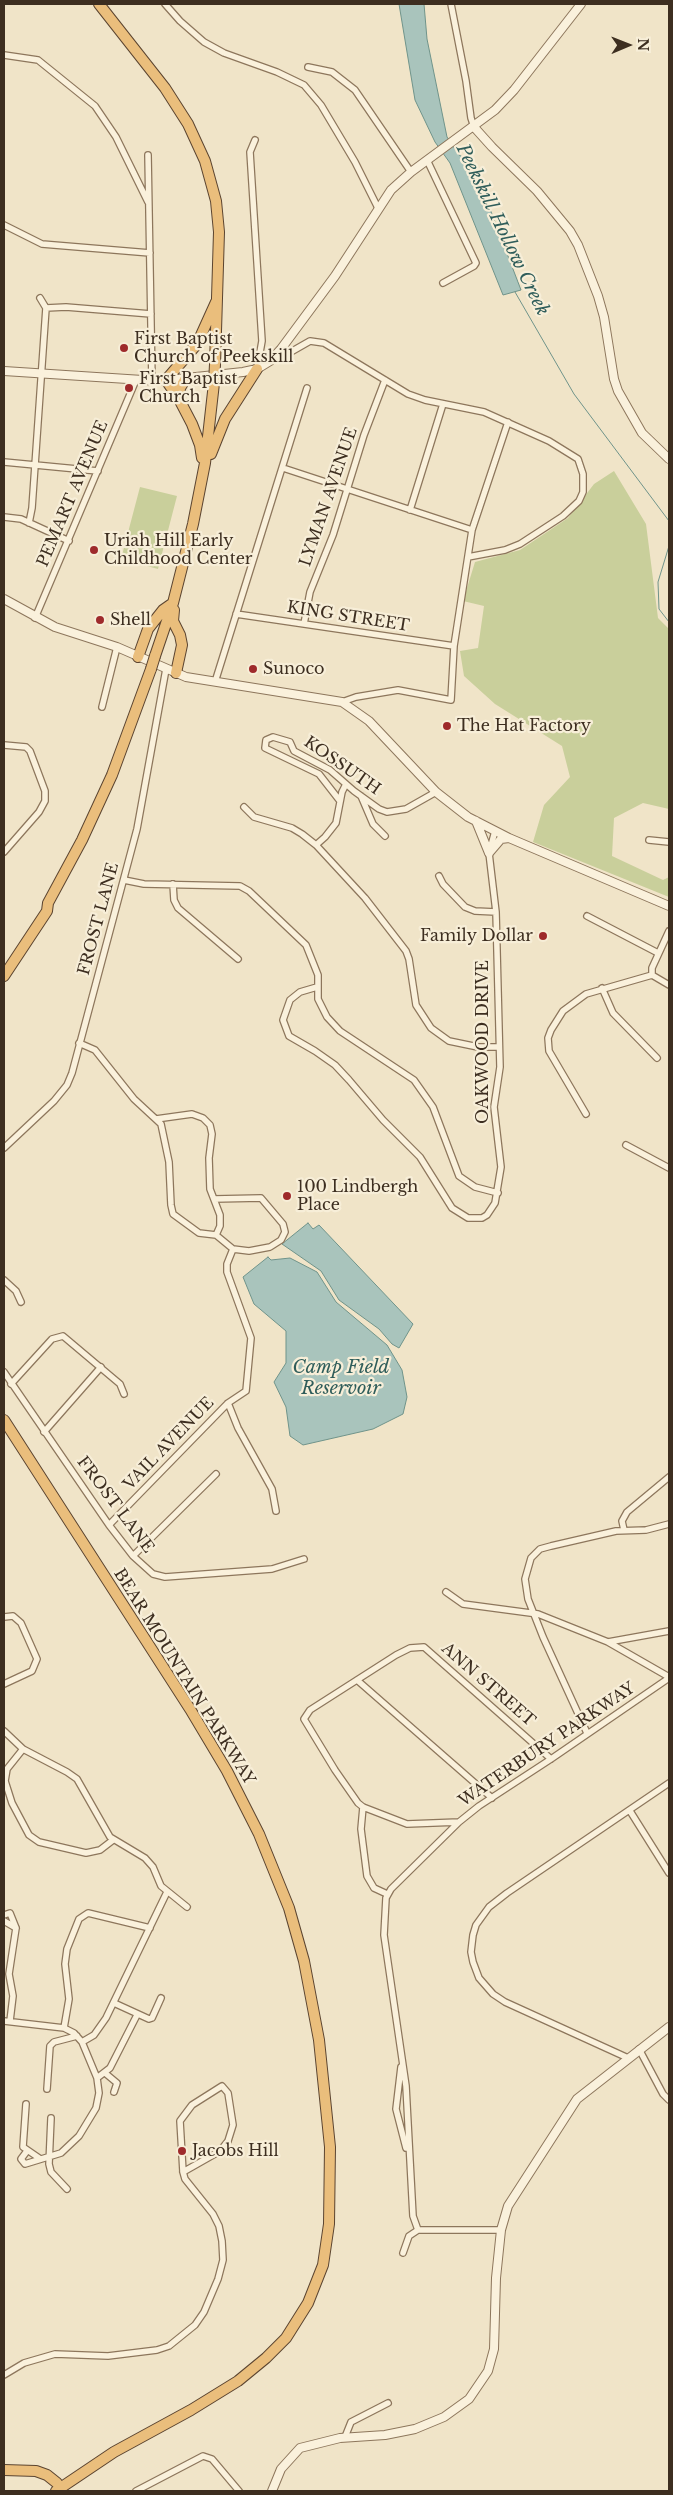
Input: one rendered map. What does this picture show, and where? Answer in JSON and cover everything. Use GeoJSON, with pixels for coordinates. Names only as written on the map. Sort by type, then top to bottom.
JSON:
{"type":"FeatureCollection","features":[{"type":"Feature","properties":{"kind":"highway"},"geometry":{"type":"LineString","coordinates":[[4,976],[47,911],[48,903],[105,790],[151,668],[174,603],[205,463],[210,427],[214,383],[220,250],[217,209],[208,169],[199,146],[165,88],[99,4]]}},
{"type":"Feature","properties":{"kind":"highway"},"geometry":{"type":"LineString","coordinates":[[205,463],[192,424],[179,399],[166,380],[197,344],[219,294]]}},
{"type":"Feature","properties":{"kind":"highway"},"geometry":{"type":"LineString","coordinates":[[197,344],[206,339],[216,344]]}},
{"type":"Feature","properties":{"kind":"highway"},"geometry":{"type":"LineString","coordinates":[[205,463],[210,457],[231,409],[257,369]]}},
{"type":"Feature","properties":{"kind":"highway"},"geometry":{"type":"LineString","coordinates":[[179,399],[180,388],[186,378]]}},
{"type":"Feature","properties":{"kind":"highway"},"geometry":{"type":"LineString","coordinates":[[192,424],[202,429],[210,427]]}},
{"type":"Feature","properties":{"kind":"highway"},"geometry":{"type":"LineString","coordinates":[[138,657],[150,626],[163,610],[174,603]]}},
{"type":"Feature","properties":{"kind":"highway"},"geometry":{"type":"LineString","coordinates":[[174,603],[173,621],[179,633],[182,650],[176,673]]}},
{"type":"Feature","properties":{"kind":"highway"},"geometry":{"type":"LineString","coordinates":[[150,626],[157,624],[165,627]]}},
{"type":"Feature","properties":{"kind":"highway"},"geometry":{"type":"LineString","coordinates":[[160,642],[170,630],[179,633]]}},
{"type":"Feature","properties":{"kind":"highway"},"geometry":{"type":"LineString","coordinates":[[4,966],[42,908],[48,903]]}},
{"type":"Feature","properties":{"kind":"highway","name":"BEAR MOUNTAIN PARKWAY"},"geometry":{"type":"LineString","coordinates":[[4,1420],[190,1709],[231,1779],[259,1834],[289,1908],[304,1961],[319,2040],[330,2147],[330,2202],[324,2259],[308,2303],[286,2338],[266,2358],[238,2381],[191,2410],[47,2491]]}},
{"type":"Feature","properties":{"kind":"highway","name":"BEAR MOUNTAIN PARKWAY"},"geometry":{"type":"LineString","coordinates":[[4,1430],[196,1729],[259,1848],[282,1906],[300,1975],[315,2054],[323,2144],[324,2206],[319,2251],[306,2293],[283,2331],[258,2357],[229,2379],[104,2450],[57,2487]]}},
{"type":"Feature","properties":{"kind":"highway"},"geometry":{"type":"LineString","coordinates":[[4,2470],[36,2471],[45,2474],[57,2487]]}},
{"type":"Feature","properties":{"kind":"street"},"geometry":{"type":"LineString","coordinates":[[165,4],[180,21],[204,42],[304,85],[326,113],[355,162],[378,208]]}},
{"type":"Feature","properties":{"kind":"street"},"geometry":{"type":"LineString","coordinates":[[451,4],[474,127],[537,191],[570,231],[592,278],[600,303],[614,379],[618,391],[642,433],[669,459]]}},
{"type":"Feature","properties":{"kind":"street"},"geometry":{"type":"LineString","coordinates":[[276,357],[335,276],[391,190],[437,152],[474,127],[514,90],[581,4]]}},
{"type":"Feature","properties":{"kind":"street"},"geometry":{"type":"LineString","coordinates":[[4,55],[38,60],[95,106],[116,137],[149,205]]}},
{"type":"Feature","properties":{"kind":"street"},"geometry":{"type":"LineString","coordinates":[[308,67],[332,72],[355,90],[411,172]]}},
{"type":"Feature","properties":{"kind":"street"},"geometry":{"type":"LineString","coordinates":[[255,140],[250,152],[262,341],[257,369]]}},
{"type":"Feature","properties":{"kind":"street"},"geometry":{"type":"LineString","coordinates":[[148,155],[152,381]]}},
{"type":"Feature","properties":{"kind":"street"},"geometry":{"type":"LineString","coordinates":[[427,160],[476,263],[474,266],[443,283]]}},
{"type":"Feature","properties":{"kind":"street"},"geometry":{"type":"LineString","coordinates":[[4,225],[42,244],[150,253]]}},
{"type":"Feature","properties":{"kind":"street"},"geometry":{"type":"LineString","coordinates":[[29,523],[46,308],[40,298]]}},
{"type":"Feature","properties":{"kind":"street"},"geometry":{"type":"LineString","coordinates":[[46,308],[66,307],[151,314]]}},
{"type":"Feature","properties":{"kind":"street"},"geometry":{"type":"LineString","coordinates":[[4,370],[152,381],[166,380],[257,369],[276,357],[289,353],[302,344],[317,340],[408,394],[443,404],[484,412],[549,442],[578,459],[584,474],[583,492],[578,500],[562,516],[520,544],[492,554],[468,556]]}},
{"type":"Feature","properties":{"kind":"street","name":"PEMART AVENUE"},"geometry":{"type":"LineString","coordinates":[[35,618],[136,380]]}},
{"type":"Feature","properties":{"kind":"street","name":"LYMAN AVENUE"},"geometry":{"type":"LineString","coordinates":[[304,624],[310,592],[326,554],[385,380]]}},
{"type":"Feature","properties":{"kind":"street"},"geometry":{"type":"LineString","coordinates":[[215,682],[307,388]]}},
{"type":"Feature","properties":{"kind":"street"},"geometry":{"type":"LineString","coordinates":[[410,510],[443,404]]}},
{"type":"Feature","properties":{"kind":"street"},"geometry":{"type":"LineString","coordinates":[[342,702],[356,697],[398,690],[451,700],[454,646],[472,530],[508,422]]}},
{"type":"Feature","properties":{"kind":"street"},"geometry":{"type":"LineString","coordinates":[[4,462],[98,471]]}},
{"type":"Feature","properties":{"kind":"street"},"geometry":{"type":"LineString","coordinates":[[283,468],[472,530]]}},
{"type":"Feature","properties":{"kind":"street"},"geometry":{"type":"LineString","coordinates":[[4,517],[21,519],[69,541]]}},
{"type":"Feature","properties":{"kind":"street"},"geometry":{"type":"LineString","coordinates":[[4,600],[55,627],[117,647],[176,673],[215,682],[342,702],[369,721],[436,792],[476,821],[509,838],[669,906]]}},
{"type":"Feature","properties":{"kind":"street","name":"KING STREET"},"geometry":{"type":"LineString","coordinates":[[236,614],[454,646]]}},
{"type":"Feature","properties":{"kind":"street"},"geometry":{"type":"LineString","coordinates":[[102,707],[117,647]]}},
{"type":"Feature","properties":{"kind":"street","name":"FROST LANE"},"geometry":{"type":"LineString","coordinates":[[4,1148],[60,1094],[69,1079],[137,829],[166,669]]}},
{"type":"Feature","properties":{"kind":"street","name":"KOSSUTH"},"geometry":{"type":"LineString","coordinates":[[340,800],[319,774],[266,748],[266,740],[273,737],[290,742],[294,751],[330,770],[379,809],[399,811],[436,792]]}},
{"type":"Feature","properties":{"kind":"street"},"geometry":{"type":"LineString","coordinates":[[4,745],[26,747],[30,751],[45,791],[45,800],[39,812],[4,852]]}},
{"type":"Feature","properties":{"kind":"street"},"geometry":{"type":"LineString","coordinates":[[316,845],[325,837],[336,822],[340,800],[346,784]]}},
{"type":"Feature","properties":{"kind":"street"},"geometry":{"type":"LineString","coordinates":[[361,796],[373,824],[385,836]]}},
{"type":"Feature","properties":{"kind":"street"},"geometry":{"type":"LineString","coordinates":[[244,807],[254,816],[292,828],[316,845],[365,898],[406,951],[410,960],[416,1005],[431,1028],[449,1041],[478,1047],[498,1047]]}},
{"type":"Feature","properties":{"kind":"street"},"geometry":{"type":"LineString","coordinates":[[476,821],[489,853],[501,839],[509,838]]}},
{"type":"Feature","properties":{"kind":"street","name":"OAKWOOD DRIVE"},"geometry":{"type":"LineString","coordinates":[[494,831],[489,853],[496,912],[499,1086],[494,1107],[501,1153],[498,1193]]}},
{"type":"Feature","properties":{"kind":"street"},"geometry":{"type":"LineString","coordinates":[[649,840],[669,842]]}},
{"type":"Feature","properties":{"kind":"street"},"geometry":{"type":"LineString","coordinates":[[439,876],[465,907],[474,911],[496,912]]}},
{"type":"Feature","properties":{"kind":"street"},"geometry":{"type":"LineString","coordinates":[[124,880],[144,884],[207,884],[244,888],[306,944],[318,974],[317,987],[323,1010],[336,1027],[406,1073],[428,1097],[459,1176],[475,1187],[498,1193],[487,1215],[478,1219],[464,1217],[452,1208],[420,1156],[383,1120],[349,1080],[322,1056],[289,1036],[284,1020],[290,1000],[300,992],[317,987]]}},
{"type":"Feature","properties":{"kind":"street"},"geometry":{"type":"LineString","coordinates":[[173,884],[174,900],[178,908],[238,959]]}},
{"type":"Feature","properties":{"kind":"street"},"geometry":{"type":"LineString","coordinates":[[588,916],[658,953]]}},
{"type":"Feature","properties":{"kind":"street"},"geometry":{"type":"LineString","coordinates":[[652,974],[652,968],[669,931]]}},
{"type":"Feature","properties":{"kind":"street"},"geometry":{"type":"LineString","coordinates":[[586,1114],[549,1051],[548,1038],[563,1011],[586,994],[652,974],[669,985]]}},
{"type":"Feature","properties":{"kind":"street"},"geometry":{"type":"LineString","coordinates":[[602,988],[613,1013],[657,1058]]}},
{"type":"Feature","properties":{"kind":"street"},"geometry":{"type":"LineString","coordinates":[[80,1043],[94,1050],[134,1099],[164,1129],[173,1214],[200,1233],[216,1235],[233,1249],[249,1251],[270,1247],[284,1236],[283,1224],[261,1198],[214,1199]]}},
{"type":"Feature","properties":{"kind":"street"},"geometry":{"type":"LineString","coordinates":[[156,1119],[192,1114],[203,1118],[210,1125],[212,1134],[209,1183],[221,1222],[216,1235]]}},
{"type":"Feature","properties":{"kind":"street"},"geometry":{"type":"LineString","coordinates":[[626,1145],[669,1168]]}},
{"type":"Feature","properties":{"kind":"street","name":"VAIL AVENUE"},"geometry":{"type":"LineString","coordinates":[[109,1525],[228,1404],[246,1391],[251,1338],[227,1272],[227,1264],[233,1249]]}},
{"type":"Feature","properties":{"kind":"street"},"geometry":{"type":"LineString","coordinates":[[4,1280],[16,1291],[21,1302]]}},
{"type":"Feature","properties":{"kind":"street"},"geometry":{"type":"LineString","coordinates":[[11,1384],[52,1339],[57,1336],[67,1338],[101,1367],[120,1384],[124,1394]]}},
{"type":"Feature","properties":{"kind":"street"},"geometry":{"type":"LineString","coordinates":[[44,1432],[101,1367]]}},
{"type":"Feature","properties":{"kind":"street","name":"FROST LANE"},"geometry":{"type":"LineString","coordinates":[[4,1372],[109,1525],[133,1556],[152,1574],[165,1577],[272,1570],[304,1559]]}},
{"type":"Feature","properties":{"kind":"street","name":"VAIL AVENUE"},"geometry":{"type":"LineString","coordinates":[[228,1404],[241,1433],[272,1490],[276,1511]]}},
{"type":"Feature","properties":{"kind":"street"},"geometry":{"type":"LineString","coordinates":[[133,1556],[216,1474]]}},
{"type":"Feature","properties":{"kind":"street"},"geometry":{"type":"LineString","coordinates":[[624,1530],[623,1517],[627,1512],[669,1477]]}},
{"type":"Feature","properties":{"kind":"street"},"geometry":{"type":"LineString","coordinates":[[587,1733],[528,1599],[525,1579],[531,1558],[535,1553],[551,1546],[624,1530],[646,1530],[669,1524]]}},
{"type":"Feature","properties":{"kind":"street"},"geometry":{"type":"LineString","coordinates":[[446,1592],[458,1601],[468,1605],[550,1618],[608,1642],[669,1678]]}},
{"type":"Feature","properties":{"kind":"street"},"geometry":{"type":"LineString","coordinates":[[4,1617],[13,1616],[21,1623],[37,1659],[32,1670],[4,1684]]}},
{"type":"Feature","properties":{"kind":"street"},"geometry":{"type":"LineString","coordinates":[[608,1642],[669,1631]]}},
{"type":"Feature","properties":{"kind":"street","name":"ANN STREET"},"geometry":{"type":"LineString","coordinates":[[305,1721],[306,1714],[310,1710],[356,1680],[410,1648],[424,1648],[552,1759]]}},
{"type":"Feature","properties":{"kind":"street","name":"WATERBURY PARKWAY"},"geometry":{"type":"LineString","coordinates":[[305,1721],[335,1770],[358,1803],[363,1807],[407,1824],[459,1822],[669,1678]]}},
{"type":"Feature","properties":{"kind":"street"},"geometry":{"type":"LineString","coordinates":[[356,1680],[492,1798]]}},
{"type":"Feature","properties":{"kind":"street"},"geometry":{"type":"LineString","coordinates":[[4,1731],[23,1749],[67,1772],[76,1779],[113,1840],[145,1858],[153,1867],[160,1886],[186,1907]]}},
{"type":"Feature","properties":{"kind":"street"},"geometry":{"type":"LineString","coordinates":[[23,1749],[7,1769],[5,1781],[12,1803],[29,1835],[39,1842],[86,1853],[100,1850],[113,1840]]}},
{"type":"Feature","properties":{"kind":"street"},"geometry":{"type":"LineString","coordinates":[[628,2058],[500,1998],[479,1978],[471,1952],[476,1925],[489,1907],[669,1784]]}},
{"type":"Feature","properties":{"kind":"street"},"geometry":{"type":"LineString","coordinates":[[363,1807],[361,1829],[368,1876],[374,1888],[387,1894]]}},
{"type":"Feature","properties":{"kind":"street"},"geometry":{"type":"LineString","coordinates":[[630,1811],[669,1873]]}},
{"type":"Feature","properties":{"kind":"street"},"geometry":{"type":"LineString","coordinates":[[418,2230],[413,2216],[407,2099],[384,1935],[384,1916],[387,1894],[459,1822]]}},
{"type":"Feature","properties":{"kind":"street"},"geometry":{"type":"LineString","coordinates":[[82,2042],[100,2030],[167,1892]]}},
{"type":"Feature","properties":{"kind":"street"},"geometry":{"type":"LineString","coordinates":[[4,1915],[10,1913],[16,1928],[9,1974],[13,1996],[7,2021],[64,2028],[78,2036],[97,2078],[98,2101],[86,2126],[69,2147],[50,2156],[39,2158],[34,2162],[22,2162],[21,2156],[27,2151]]}},
{"type":"Feature","properties":{"kind":"street"},"geometry":{"type":"LineString","coordinates":[[64,2028],[69,1999],[66,1972],[67,1949],[79,1919],[88,1913],[150,1928]]}},
{"type":"Feature","properties":{"kind":"street"},"geometry":{"type":"LineString","coordinates":[[4,1921],[16,1928]]}},
{"type":"Feature","properties":{"kind":"street"},"geometry":{"type":"LineString","coordinates":[[114,2004],[145,2019],[152,2018],[160,1998]]}},
{"type":"Feature","properties":{"kind":"street"},"geometry":{"type":"LineString","coordinates":[[97,2078],[110,2068],[137,2015]]}},
{"type":"Feature","properties":{"kind":"street"},"geometry":{"type":"LineString","coordinates":[[272,2491],[281,2469],[300,2448],[323,2440],[391,2434],[429,2424],[458,2408],[476,2391],[488,2371],[494,2349],[496,2278],[501,2230],[504,2216],[514,2194],[577,2099],[669,2027]]}},
{"type":"Feature","properties":{"kind":"street"},"geometry":{"type":"LineString","coordinates":[[47,2089],[50,2046],[54,2042],[78,2036]]}},
{"type":"Feature","properties":{"kind":"street"},"geometry":{"type":"LineString","coordinates":[[639,2049],[663,2094],[669,2100]]}},
{"type":"Feature","properties":{"kind":"street"},"geometry":{"type":"LineString","coordinates":[[402,2062],[396,2109],[409,2158]]}},
{"type":"Feature","properties":{"kind":"street"},"geometry":{"type":"LineString","coordinates":[[105,2073],[117,2083],[114,2092]]}},
{"type":"Feature","properties":{"kind":"street"},"geometry":{"type":"LineString","coordinates":[[4,2375],[24,2363],[55,2354],[117,2356],[157,2350],[169,2346],[195,2325],[204,2312],[218,2279],[223,2260],[222,2242],[219,2226],[213,2214],[185,2179],[183,2172],[180,2121],[192,2105],[222,2086],[228,2093],[233,2125],[228,2141],[220,2151],[183,2172]]}},
{"type":"Feature","properties":{"kind":"street"},"geometry":{"type":"LineString","coordinates":[[26,2104],[23,2147],[39,2158]]}},
{"type":"Feature","properties":{"kind":"street"},"geometry":{"type":"LineString","coordinates":[[51,2118],[51,2172],[67,2189]]}},
{"type":"Feature","properties":{"kind":"street"},"geometry":{"type":"LineString","coordinates":[[403,2253],[409,2236],[418,2230],[501,2230]]}},
{"type":"Feature","properties":{"kind":"street"},"geometry":{"type":"LineString","coordinates":[[346,2437],[351,2422],[388,2403]]}},
{"type":"Feature","properties":{"kind":"street"},"geometry":{"type":"LineString","coordinates":[[136,2491],[203,2456],[212,2459],[239,2491]]}},
{"type":"Feature","properties":{"kind":"green space"},"geometry":{"type":"Polygon","coordinates":[[[614,471],[646,524],[658,618],[669,629],[669,809],[643,803],[614,818],[612,856],[663,880],[669,877],[669,897],[533,842],[544,805],[570,777],[562,746],[495,704],[464,676],[460,651],[478,648],[484,606],[463,601],[475,562],[520,550],[568,518],[594,484],[614,471]]]}},
{"type":"Feature","properties":{"kind":"green space"},"geometry":{"type":"Polygon","coordinates":[[[140,487],[177,496],[158,569],[121,559],[140,487]]]}},
{"type":"Feature","properties":{"kind":"water"},"geometry":{"type":"Polygon","coordinates":[[[399,4],[424,4],[427,39],[447,137],[459,155],[472,162],[521,290],[503,295],[450,163],[435,142],[415,100],[399,4]]]}},
{"type":"Feature","properties":{"kind":"water","name":"Camp Field Reservoir"},"geometry":{"type":"Polygon","coordinates":[[[308,1223],[313,1229],[319,1225],[413,1324],[399,1348],[392,1344],[379,1329],[339,1300],[321,1271],[282,1244],[308,1223]]]}},
{"type":"Feature","properties":{"kind":"water","name":"Camp Field Reservoir"},"geometry":{"type":"Polygon","coordinates":[[[268,1257],[271,1260],[290,1258],[317,1272],[336,1302],[387,1345],[402,1370],[407,1397],[403,1414],[373,1429],[303,1445],[290,1436],[286,1407],[274,1382],[286,1363],[286,1331],[254,1304],[243,1277],[268,1257]]]}},
{"type":"Feature","properties":{"kind":"waterway","name":"Peekskill Hollow Creek"},"geometry":{"type":"LineString","coordinates":[[515,292],[574,394],[669,521]]}},
{"type":"Feature","properties":{"kind":"waterway","name":"Peekskill Hollow Creek"},"geometry":{"type":"LineString","coordinates":[[669,546],[658,582],[659,609],[669,622]]}},
{"type":"Feature","properties":{"kind":"place","name":"First Baptist Church of Peekskill"},"geometry":{"type":"Point","coordinates":[124,348]}},
{"type":"Feature","properties":{"kind":"place","name":"First Baptist Church"},"geometry":{"type":"Point","coordinates":[129,388]}},
{"type":"Feature","properties":{"kind":"place","name":"Uriah Hill Early Childhood Center"},"geometry":{"type":"Point","coordinates":[94,550]}},
{"type":"Feature","properties":{"kind":"place","name":"Shell"},"geometry":{"type":"Point","coordinates":[100,620]}},
{"type":"Feature","properties":{"kind":"place","name":"Sunoco"},"geometry":{"type":"Point","coordinates":[253,669]}},
{"type":"Feature","properties":{"kind":"place","name":"The Hat Factory"},"geometry":{"type":"Point","coordinates":[447,726]}},
{"type":"Feature","properties":{"kind":"place","name":"Family Dollar"},"geometry":{"type":"Point","coordinates":[543,936]}},
{"type":"Feature","properties":{"kind":"place","name":"100 Lindbergh Place"},"geometry":{"type":"Point","coordinates":[287,1196]}},
{"type":"Feature","properties":{"kind":"place","name":"Jacobs Hill"},"geometry":{"type":"Point","coordinates":[182,2151]}}]}
